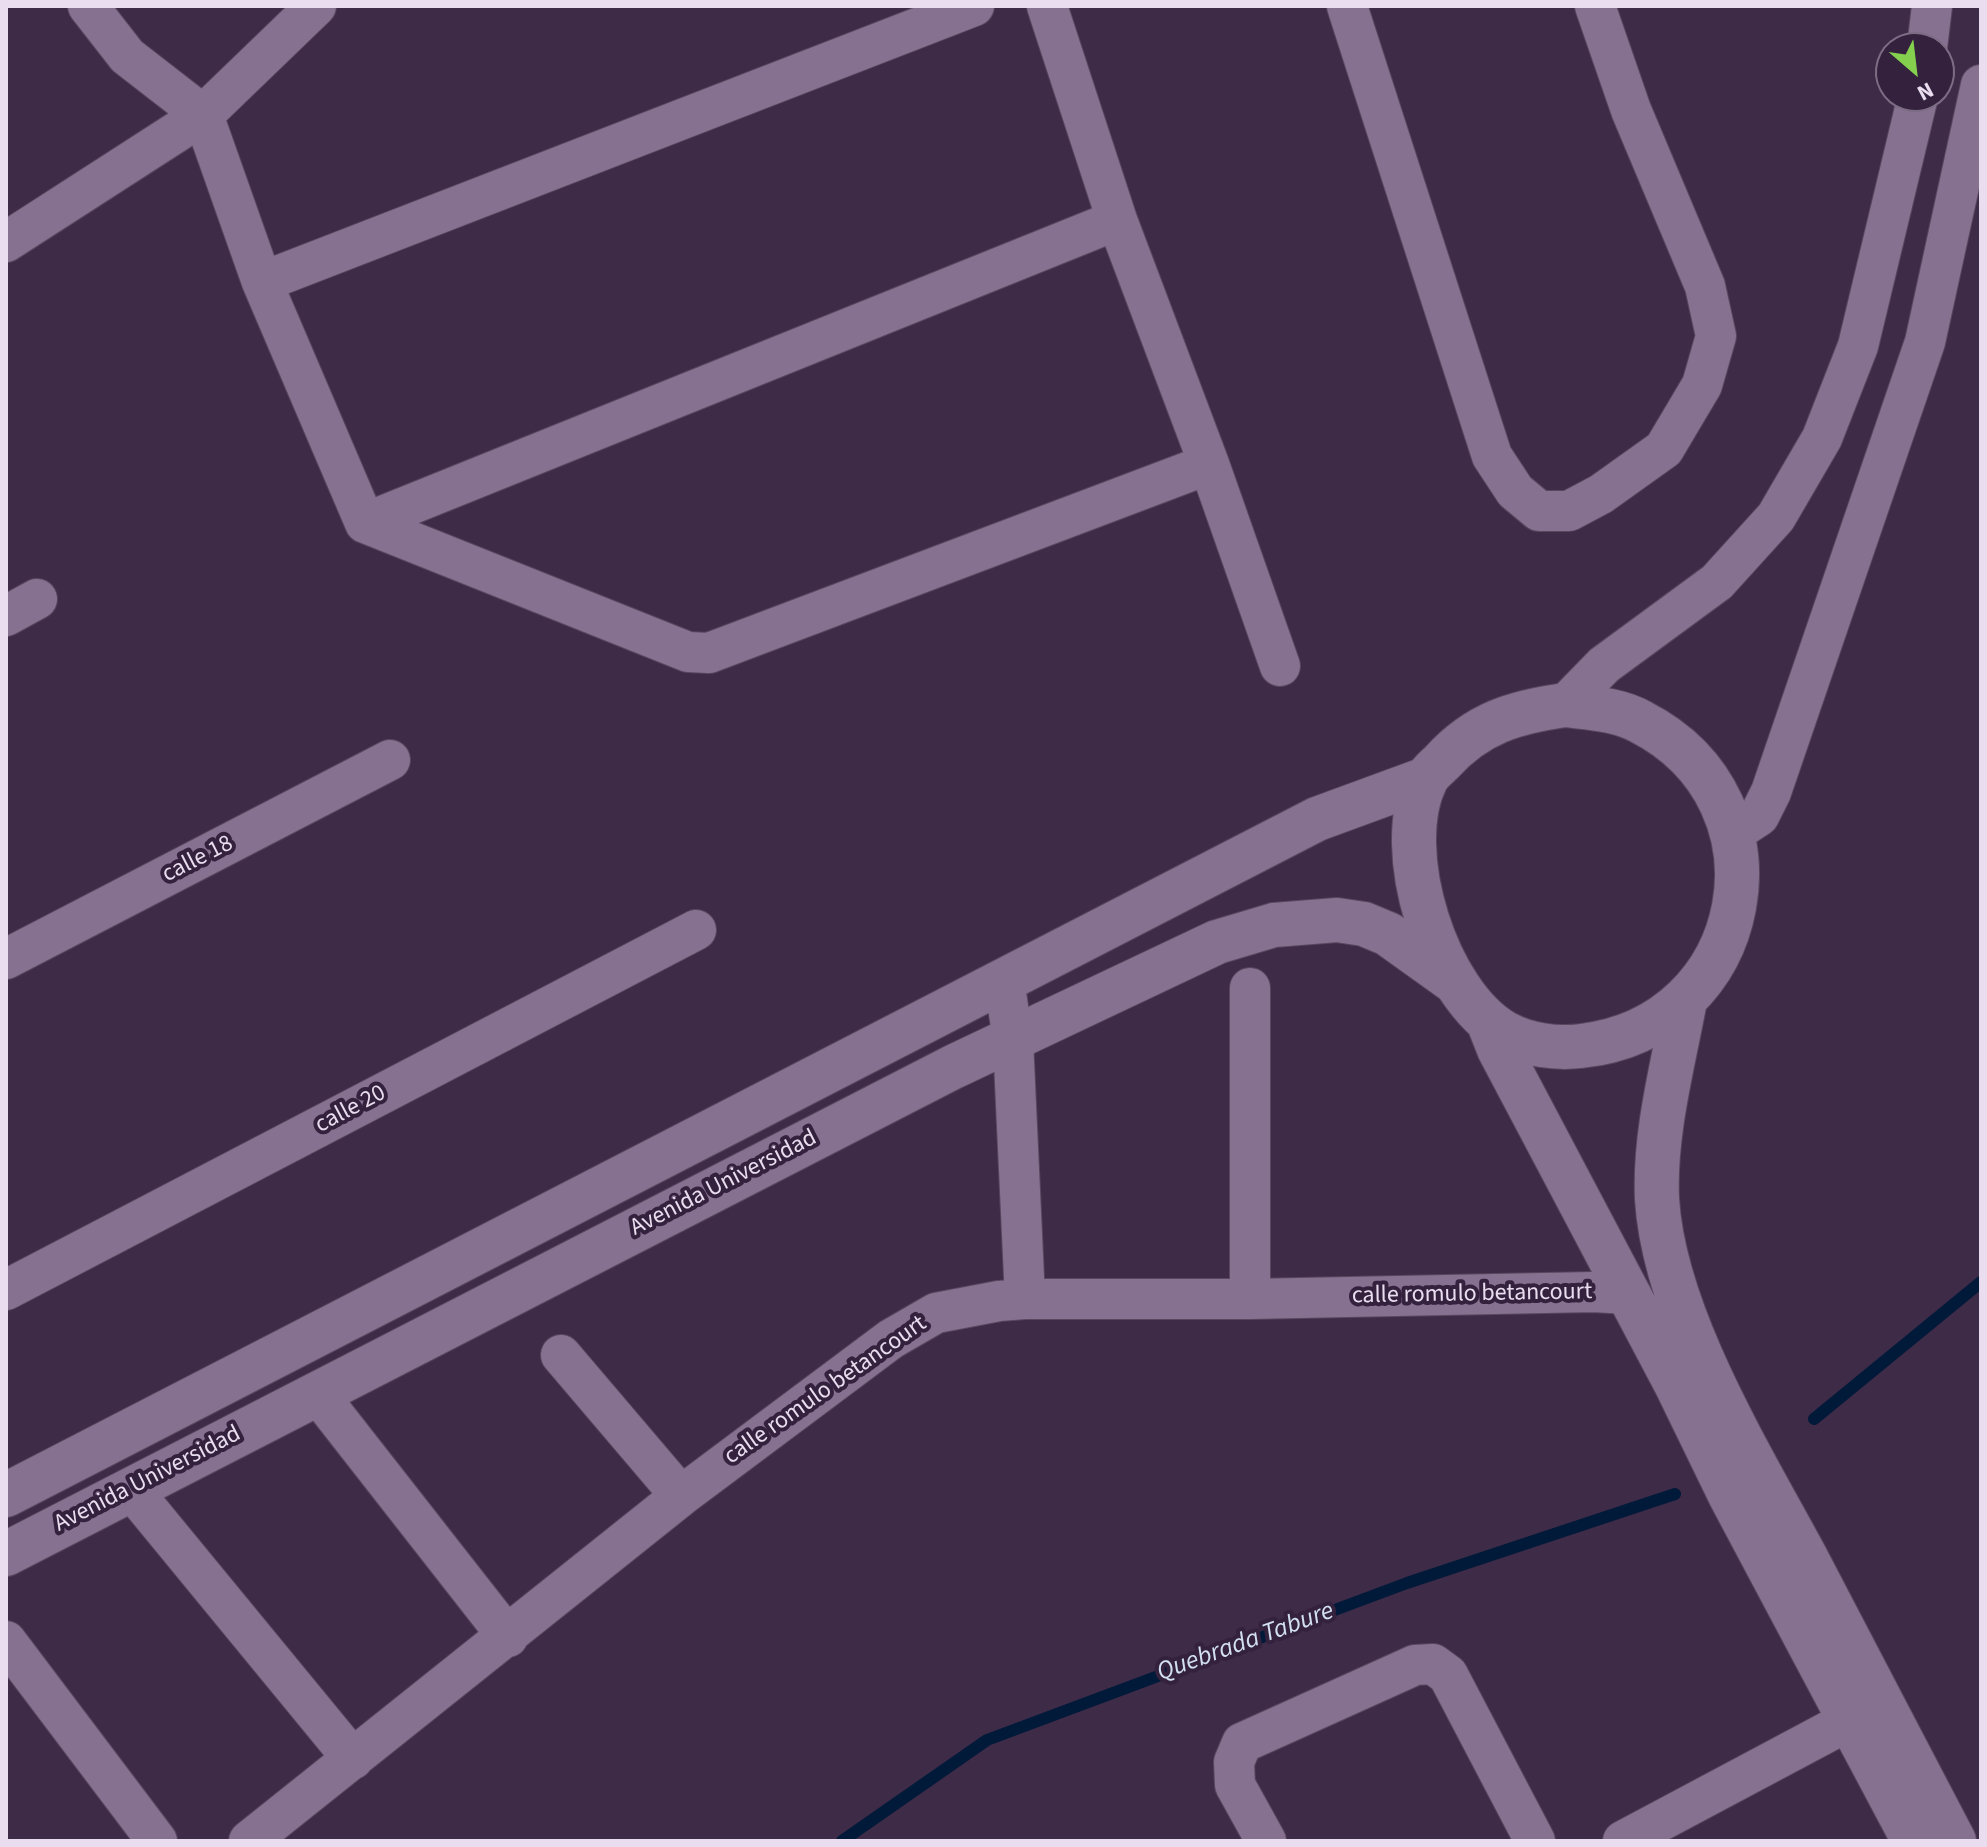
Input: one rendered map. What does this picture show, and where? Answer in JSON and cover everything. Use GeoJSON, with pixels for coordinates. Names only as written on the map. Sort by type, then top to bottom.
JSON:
{"type":"FeatureCollection","features":[{"type":"Feature","properties":{"kind":"street"},"geometry":{"type":"LineString","coordinates":[[88,6],[127,56],[203,115],[262,282],[365,523],[688,652],[709,653],[1209,464]]}},
{"type":"Feature","properties":{"kind":"street"},"geometry":{"type":"LineString","coordinates":[[6,242],[203,115],[316,6]]}},
{"type":"Feature","properties":{"kind":"street"},"geometry":{"type":"LineString","coordinates":[[262,282],[974,6]]}},
{"type":"Feature","properties":{"kind":"street"},"geometry":{"type":"LineString","coordinates":[[1047,6],[1117,220],[1209,464],[1280,666]]}},
{"type":"Feature","properties":{"kind":"street"},"geometry":{"type":"LineString","coordinates":[[1347,6],[1492,456],[1515,491],[1539,511],[1569,511],[1601,494],[1664,449],[1702,385],[1716,336],[1705,286],[1631,110],[1595,6]]}},
{"type":"Feature","properties":{"kind":"street"},"geometry":{"type":"LineString","coordinates":[[1929,32],[1932,6]]}},
{"type":"Feature","properties":{"kind":"street"},"geometry":{"type":"LineString","coordinates":[[1733,833],[1759,816],[1771,792],[1925,342],[1981,85]]}},
{"type":"Feature","properties":{"kind":"street"},"geometry":{"type":"LineString","coordinates":[[1565,705],[1604,665],[1717,582],[1776,517],[1822,438],[1858,346],[1914,112]]}},
{"type":"Feature","properties":{"kind":"street"},"geometry":{"type":"LineString","coordinates":[[365,523],[1117,220]]}},
{"type":"Feature","properties":{"kind":"street"},"geometry":{"type":"LineString","coordinates":[[6,1495],[1317,819],[1426,779],[1454,749],[1487,725],[1524,711],[1565,705],[1603,709],[1639,720],[1671,740],[1699,766],[1720,797],[1733,833],[1739,878],[1732,923],[1714,965],[1685,1000],[1653,1024],[1618,1040],[1579,1047],[1540,1046],[1506,1034],[1473,1008],[1455,982],[1426,915],[1412,847],[1426,779]]}},
{"type":"Feature","properties":{"kind":"street","name":"calle 18"},"geometry":{"type":"LineString","coordinates":[[6,959],[390,760]]}},
{"type":"Feature","properties":{"kind":"street","name":"Avenida Universidad"},"geometry":{"type":"LineString","coordinates":[[6,1554],[953,1067],[1217,942],[1274,925],[1337,920],[1364,924],[1388,934],[1455,982]]}},
{"type":"Feature","properties":{"kind":"street","name":"calle 20"},"geometry":{"type":"LineString","coordinates":[[6,1290],[696,930]]}},
{"type":"Feature","properties":{"kind":"street"},"geometry":{"type":"LineString","coordinates":[[1004,980],[1013,1040],[1025,1299]]}},
{"type":"Feature","properties":{"kind":"street"},"geometry":{"type":"LineString","coordinates":[[1250,988],[1250,1299]]}},
{"type":"Feature","properties":{"kind":"street"},"geometry":{"type":"LineString","coordinates":[[1685,1000],[1658,1152],[1657,1199],[1665,1250],[1687,1321],[1729,1415],[1954,1841]]}},
{"type":"Feature","properties":{"kind":"street"},"geometry":{"type":"LineString","coordinates":[[1488,1021],[1499,1049],[1676,1384],[1730,1495],[1914,1841]]}},
{"type":"Feature","properties":{"kind":"street","name":"calle romulo betancourt"},"geometry":{"type":"LineString","coordinates":[[249,1841],[681,1496],[891,1339],[936,1313],[1025,1299],[1629,1294]]}},
{"type":"Feature","properties":{"kind":"street"},"geometry":{"type":"LineString","coordinates":[[561,1355],[681,1496]]}},
{"type":"Feature","properties":{"kind":"street"},"geometry":{"type":"LineString","coordinates":[[317,1393],[508,1637]]}},
{"type":"Feature","properties":{"kind":"street"},"geometry":{"type":"LineString","coordinates":[[131,1489],[353,1759]]}},
{"type":"Feature","properties":{"kind":"street"},"geometry":{"type":"LineString","coordinates":[[6,1641],[157,1841]]}},
{"type":"Feature","properties":{"kind":"street"},"geometry":{"type":"LineString","coordinates":[[1266,1841],[1235,1785],[1234,1762],[1242,1743],[1415,1665],[1433,1664],[1448,1675],[1535,1841]]}},
{"type":"Feature","properties":{"kind":"street"},"geometry":{"type":"LineString","coordinates":[[1623,1841],[1850,1720]]}},
{"type":"Feature","properties":{"kind":"waterway","name":"Quebrada Tabure"},"geometry":{"type":"LineString","coordinates":[[1814,1419],[1981,1282]]}},
{"type":"Feature","properties":{"kind":"waterway","name":"Quebrada Tabure"},"geometry":{"type":"LineString","coordinates":[[842,1841],[987,1740],[1407,1583],[1675,1494]]}}]}
